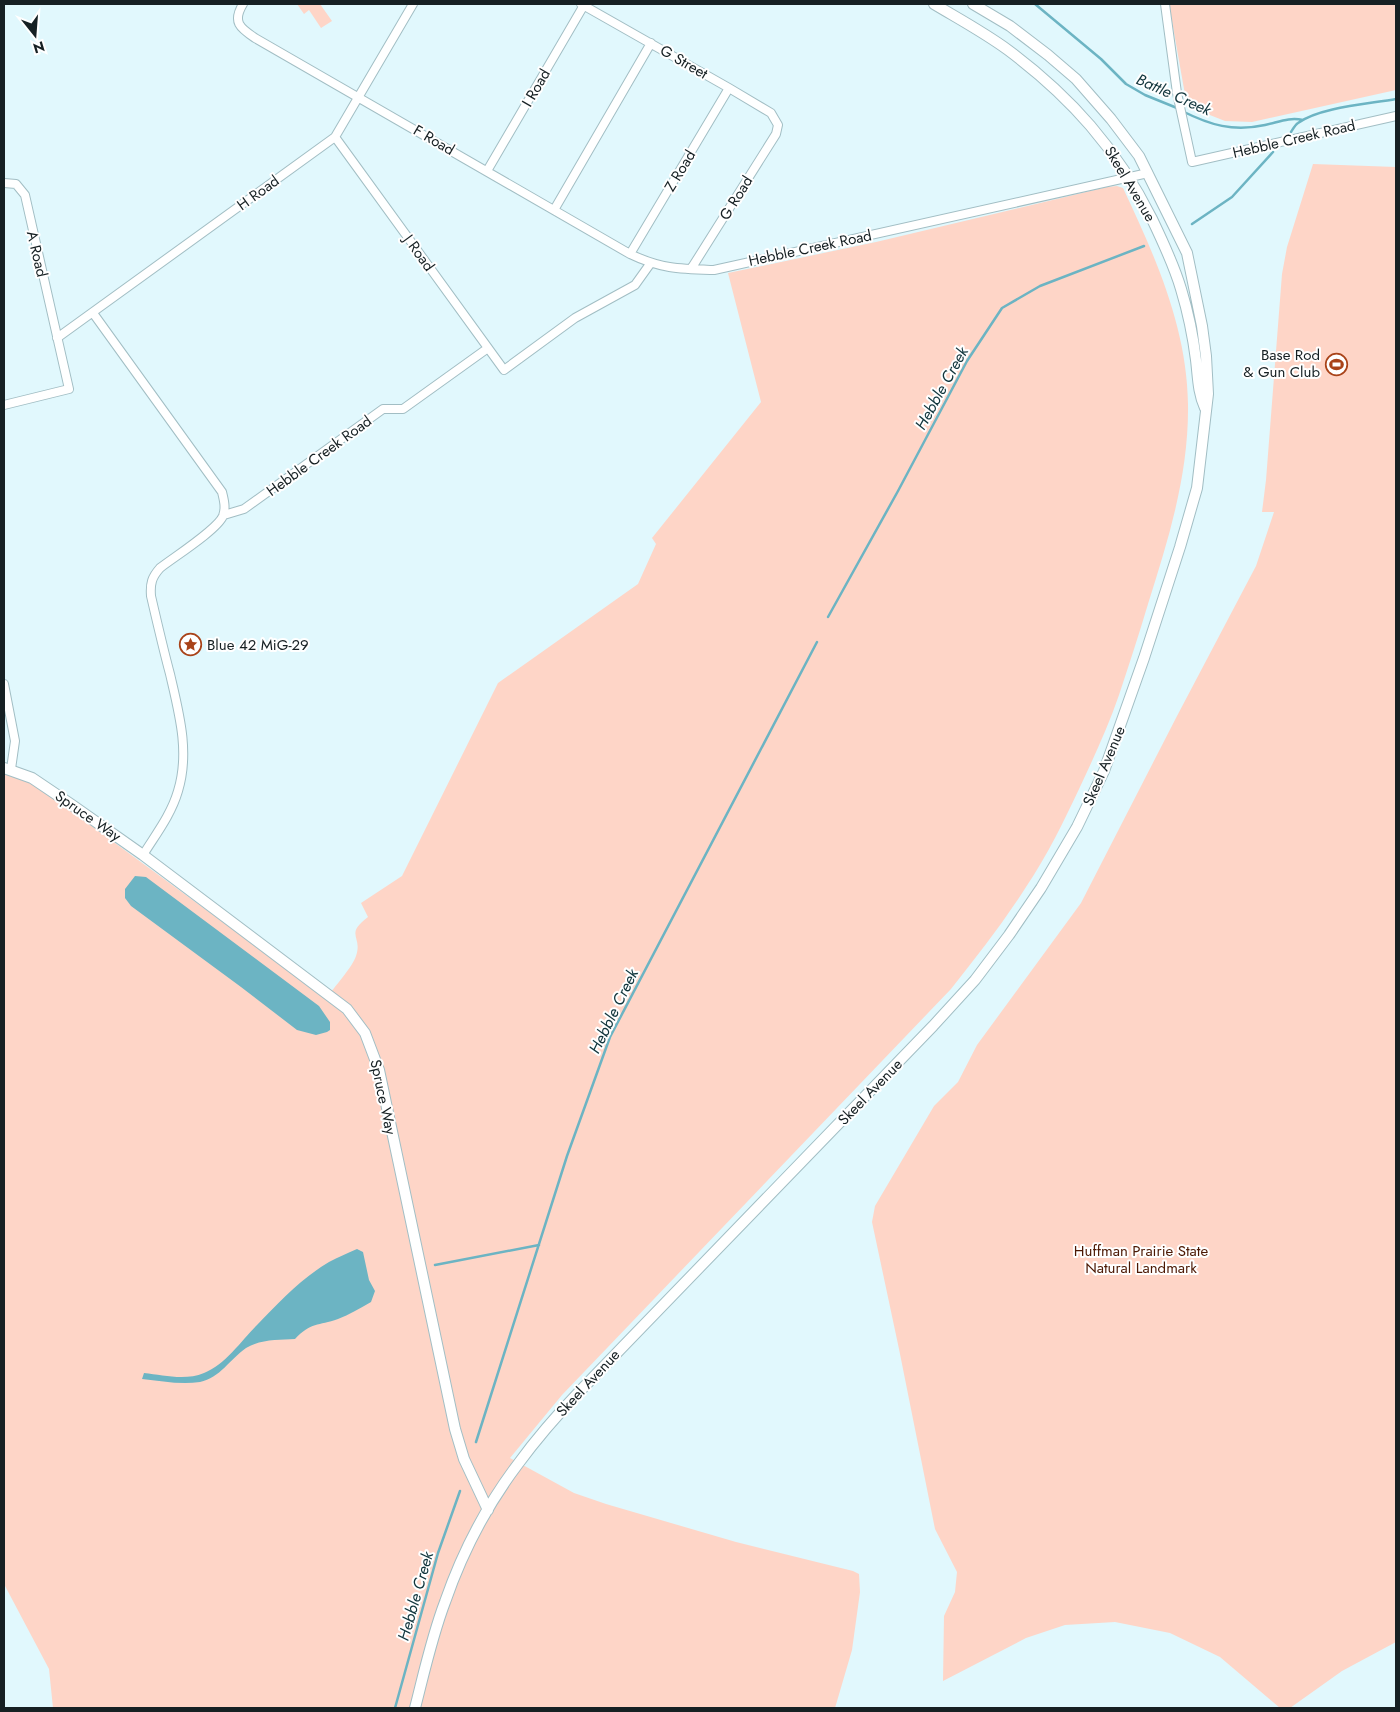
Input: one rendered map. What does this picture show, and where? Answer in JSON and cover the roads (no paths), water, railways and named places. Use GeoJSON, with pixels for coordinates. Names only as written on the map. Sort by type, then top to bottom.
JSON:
{"type":"FeatureCollection","features":[{"type":"Feature","properties":{"kind":"street","name":"F Road"},"geometry":{"type":"LineString","coordinates":[[242,4],[237,17],[243,30],[650,264]]}},
{"type":"Feature","properties":{"kind":"street","name":"H Road"},"geometry":{"type":"LineString","coordinates":[[57,338],[335,137],[413,4]]}},
{"type":"Feature","properties":{"kind":"street","name":"G Street"},"geometry":{"type":"LineString","coordinates":[[583,4],[771,113],[778,125]]}},
{"type":"Feature","properties":{"kind":"street","name":"I Road"},"geometry":{"type":"LineString","coordinates":[[487,171],[583,4]]}},
{"type":"Feature","properties":{"kind":"street","name":"Skeel Avenue"},"geometry":{"type":"LineString","coordinates":[[934,4],[1006,49],[1060,94],[1106,144],[1129,177],[1164,244],[1181,288],[1190,324],[1200,397],[1205,408]]}},
{"type":"Feature","properties":{"kind":"street","name":"Skeel Avenue"},"geometry":{"type":"LineString","coordinates":[[414,1708],[445,1601],[470,1543],[517,1464],[580,1391],[879,1084],[975,980],[1041,888],[1077,827],[1104,771],[1144,658],[1197,488],[1208,394],[1202,326],[1187,253],[1140,156],[1112,120],[1061,65],[1010,26],[973,4]]}},
{"type":"Feature","properties":{"kind":"street","name":"Hebble Creek Road"},"geometry":{"type":"LineString","coordinates":[[1165,4],[1180,106],[1192,162],[1396,116]]}},
{"type":"Feature","properties":{"kind":"street"},"geometry":{"type":"LineString","coordinates":[[554,210],[651,43]]}},
{"type":"Feature","properties":{"kind":"street","name":"Z Road"},"geometry":{"type":"LineString","coordinates":[[630,254],[729,88]]}},
{"type":"Feature","properties":{"kind":"street","name":"G Road"},"geometry":{"type":"LineString","coordinates":[[691,269],[776,134],[778,125]]}},
{"type":"Feature","properties":{"kind":"street","name":"J Road"},"geometry":{"type":"LineString","coordinates":[[335,137],[504,370],[575,318],[635,285],[650,264]]}},
{"type":"Feature","properties":{"kind":"street","name":"Hebble Creek Road"},"geometry":{"type":"LineString","coordinates":[[650,264],[671,268],[714,270],[1148,173]]}},
{"type":"Feature","properties":{"kind":"street","name":"A Road"},"geometry":{"type":"LineString","coordinates":[[4,183],[16,184],[24,195],[69,389],[4,405]]}},
{"type":"Feature","properties":{"kind":"street"},"geometry":{"type":"LineString","coordinates":[[93,313],[222,492],[225,503],[224,515],[217,525],[160,568],[150,584],[151,596],[179,713],[184,741],[184,767],[171,811],[143,855]]}},
{"type":"Feature","properties":{"kind":"street","name":"Hebble Creek Road"},"geometry":{"type":"LineString","coordinates":[[224,515],[244,510],[383,409],[403,409],[488,348]]}},
{"type":"Feature","properties":{"kind":"street"},"geometry":{"type":"LineString","coordinates":[[4,684],[15,741],[7,769]]}},
{"type":"Feature","properties":{"kind":"street","name":"Spruce Way"},"geometry":{"type":"LineString","coordinates":[[7,769],[32,778],[143,855],[347,1009],[364,1033],[378,1070],[455,1429],[464,1459],[488,1510]]}},
{"type":"Feature","properties":{"kind":"water"},"geometry":{"type":"Polygon","coordinates":[[[135,876],[146,877],[319,1006],[330,1022],[330,1030],[316,1035],[297,1030],[131,906],[125,898],[125,889],[135,876]]]}},
{"type":"Feature","properties":{"kind":"water"},"geometry":{"type":"Polygon","coordinates":[[[357,1249],[363,1252],[369,1280],[375,1291],[371,1302],[342,1317],[310,1327],[295,1339],[270,1340],[252,1345],[240,1352],[219,1372],[207,1380],[186,1383],[142,1379],[144,1373],[189,1377],[212,1369],[226,1358],[300,1283],[329,1262],[357,1249]]]}},
{"type":"Feature","properties":{"kind":"waterway","name":"Battle Creek"},"geometry":{"type":"LineString","coordinates":[[1035,4],[1101,59],[1126,84],[1145,95],[1177,108]]}},
{"type":"Feature","properties":{"kind":"waterway","name":"Hebble Creek"},"geometry":{"type":"LineString","coordinates":[[1291,132],[1298,123],[1319,113],[1396,99]]}},
{"type":"Feature","properties":{"kind":"waterway","name":"Battle Creek"},"geometry":{"type":"LineString","coordinates":[[1182,111],[1222,126],[1242,128],[1289,119],[1303,120]]}},
{"type":"Feature","properties":{"kind":"waterway","name":"Hebble Creek"},"geometry":{"type":"LineString","coordinates":[[1192,224],[1232,197],[1273,152]]}},
{"type":"Feature","properties":{"kind":"waterway","name":"Hebble Creek"},"geometry":{"type":"LineString","coordinates":[[828,617],[967,361],[1002,308],[1040,286],[1144,246]]}},
{"type":"Feature","properties":{"kind":"waterway","name":"Hebble Creek"},"geometry":{"type":"LineString","coordinates":[[476,1442],[567,1156],[610,1037],[817,642]]}},
{"type":"Feature","properties":{"kind":"waterway"},"geometry":{"type":"LineString","coordinates":[[435,1265],[539,1245]]}},
{"type":"Feature","properties":{"kind":"waterway","name":"Hebble Creek"},"geometry":{"type":"LineString","coordinates":[[395,1708],[438,1553],[460,1491]]}},
{"type":"Feature","properties":{"kind":"place","name":"Base Rod & Gun Club"},"geometry":{"type":"Point","coordinates":[1336,364]}},
{"type":"Feature","properties":{"kind":"place","name":"Blue 42 MiG-29"},"geometry":{"type":"Point","coordinates":[191,645]}},
{"type":"Feature","properties":{"kind":"park label","name":"Huffman Prairie State Natural Landmark"},"geometry":{"type":"Point","coordinates":[1141,1260]}}]}
